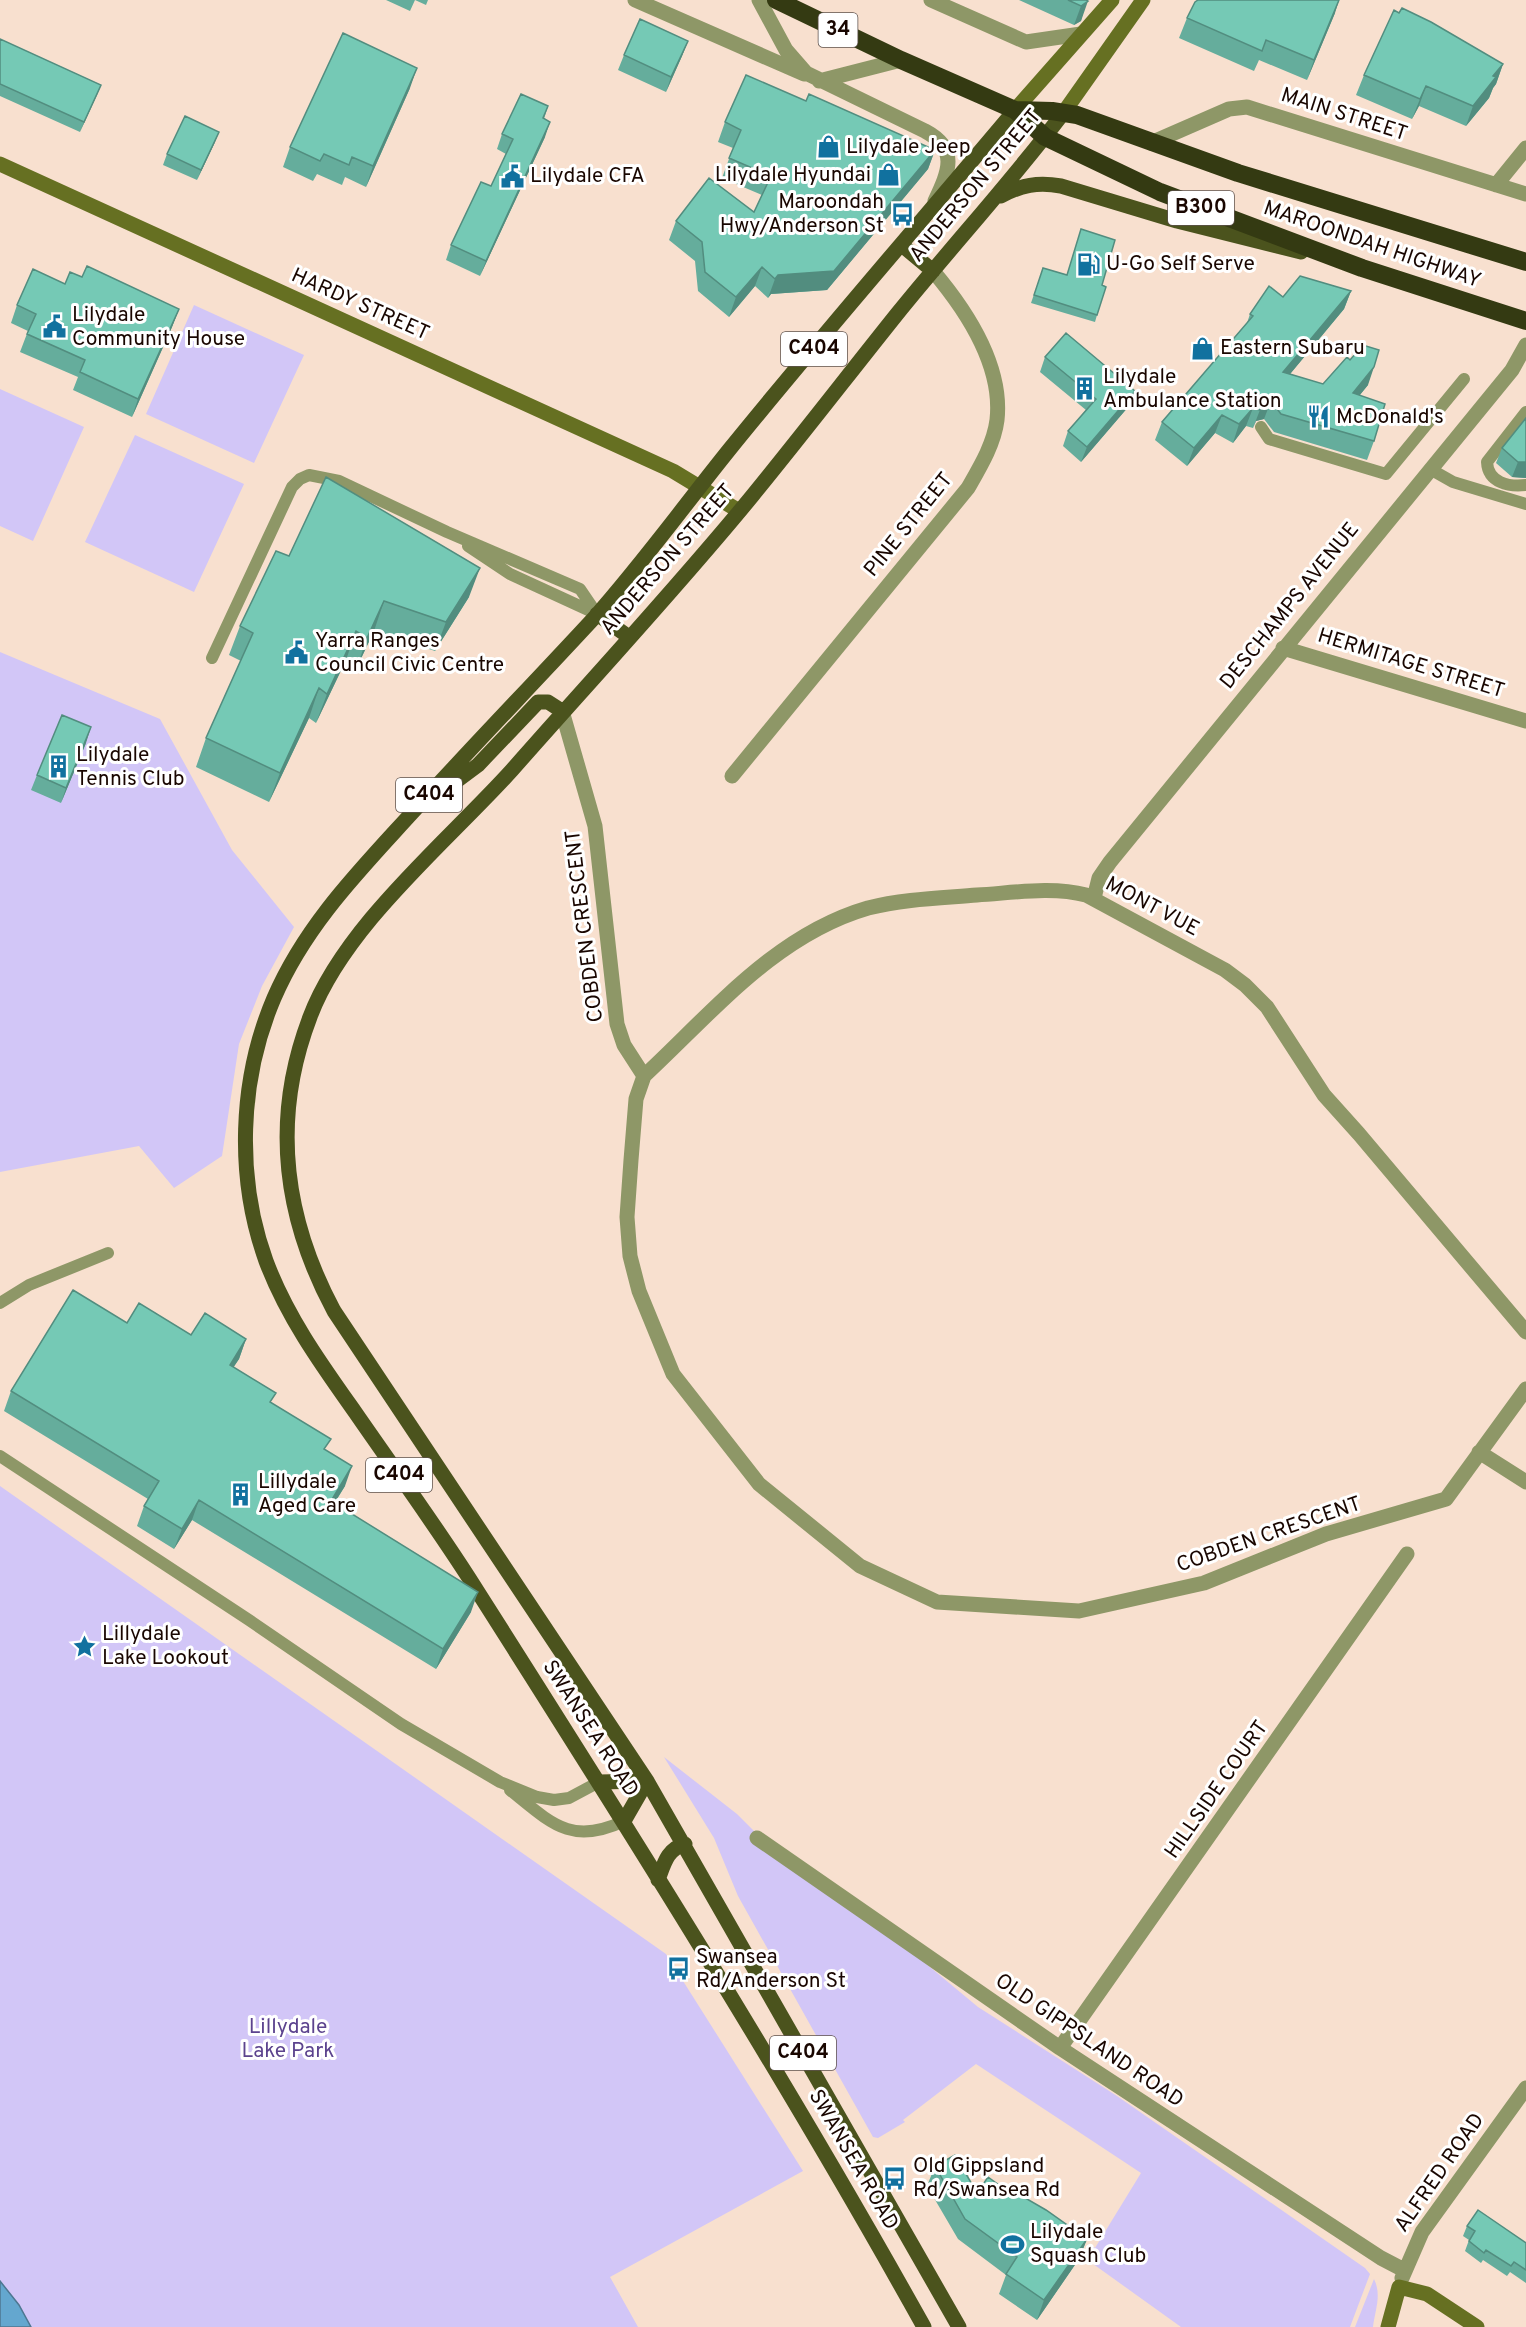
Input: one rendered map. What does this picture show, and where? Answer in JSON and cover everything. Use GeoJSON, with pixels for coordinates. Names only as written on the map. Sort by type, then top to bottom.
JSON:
{"type":"FeatureCollection","features":[{"type":"Feature","properties":{"kind":"highway","name":"MAROONDAH HIGHWAY"},"geometry":{"type":"LineString","coordinates":[[776,0],[901,60],[1015,110],[1045,137],[1160,192],[1362,268],[1526,321]]}},
{"type":"Feature","properties":{"kind":"highway","name":"MAROONDAH HIGHWAY"},"geometry":{"type":"LineString","coordinates":[[1015,110],[1064,112],[1334,204],[1526,262]]}},
{"type":"Feature","properties":{"kind":"main road","name":"ANDERSON STREET"},"geometry":{"type":"LineString","coordinates":[[245,1149],[251,1074],[260,1036],[273,1000],[290,966],[331,902],[597,614],[675,523],[733,446],[1015,110],[1112,0]]}},
{"type":"Feature","properties":{"kind":"main road","name":"ANDERSON STREET"},"geometry":{"type":"LineString","coordinates":[[287,1169],[289,1093],[303,1037],[326,982],[367,924],[510,771],[739,511],[933,271],[1045,137],[1143,0]]}},
{"type":"Feature","properties":{"kind":"main road","name":"HARDY STREET"},"geometry":{"type":"LineString","coordinates":[[0,164],[465,375],[702,487],[739,511]]}},
{"type":"Feature","properties":{"kind":"main road"},"geometry":{"type":"LineString","coordinates":[[987,208],[997,198],[1018,187],[1045,183],[1177,221],[1362,268]]}},
{"type":"Feature","properties":{"kind":"main road"},"geometry":{"type":"LineString","coordinates":[[903,246],[933,271]]}},
{"type":"Feature","properties":{"kind":"main road"},"geometry":{"type":"LineString","coordinates":[[597,614],[629,637]]}},
{"type":"Feature","properties":{"kind":"main road"},"geometry":{"type":"LineString","coordinates":[[411,814],[478,765],[538,702],[548,702],[562,711]]}},
{"type":"Feature","properties":{"kind":"main road","name":"SWANSEA ROAD"},"geometry":{"type":"LineString","coordinates":[[245,1149],[255,1227],[266,1262],[299,1331],[452,1551],[624,1821],[817,2138],[924,2327]]}},
{"type":"Feature","properties":{"kind":"main road","name":"SWANSEA ROAD"},"geometry":{"type":"LineString","coordinates":[[287,1169],[302,1241],[316,1277],[334,1311],[646,1781],[685,1844],[959,2327]]}},
{"type":"Feature","properties":{"kind":"main road"},"geometry":{"type":"LineString","coordinates":[[599,1782],[646,1781]]}},
{"type":"Feature","properties":{"kind":"main road"},"geometry":{"type":"LineString","coordinates":[[624,1821],[646,1781]]}},
{"type":"Feature","properties":{"kind":"main road"},"geometry":{"type":"LineString","coordinates":[[658,1880],[667,1856],[673,1848],[685,1844]]}},
{"type":"Feature","properties":{"kind":"main road"},"geometry":{"type":"LineString","coordinates":[[1388,2327],[1398,2288],[1427,2294],[1477,2327]]}},
{"type":"Feature","properties":{"kind":"street"},"geometry":{"type":"LineString","coordinates":[[635,0],[817,80],[925,131],[943,143],[948,152],[948,168],[929,214]]}},
{"type":"Feature","properties":{"kind":"street"},"geometry":{"type":"LineString","coordinates":[[759,0],[786,50],[803,71],[817,80],[901,60]]}},
{"type":"Feature","properties":{"kind":"street"},"geometry":{"type":"LineString","coordinates":[[931,0],[1026,42],[1081,34]]}},
{"type":"Feature","properties":{"kind":"street","name":"MAIN STREET"},"geometry":{"type":"LineString","coordinates":[[1151,142],[1197,125],[1229,109],[1247,107],[1526,194]]}},
{"type":"Feature","properties":{"kind":"street"},"geometry":{"type":"LineString","coordinates":[[1496,185],[1526,148]]}},
{"type":"Feature","properties":{"kind":"street","name":"PINE STREET"},"geometry":{"type":"LineString","coordinates":[[732,776],[968,488],[986,454],[997,420],[992,368],[962,310],[933,271]]}},
{"type":"Feature","properties":{"kind":"street","name":"DESCHAMPS AVENUE"},"geometry":{"type":"LineString","coordinates":[[1094,898],[1099,878],[1110,862],[1512,370],[1526,345]]}},
{"type":"Feature","properties":{"kind":"street","name":"HERMITAGE STREET"},"geometry":{"type":"LineString","coordinates":[[1283,648],[1526,721]]}},
{"type":"Feature","properties":{"kind":"street","name":"COBDEN CRESCENT"},"geometry":{"type":"LineString","coordinates":[[562,711],[595,826],[617,1024],[628,1053],[644,1076],[636,1100],[627,1217],[630,1256],[639,1291],[673,1374],[759,1484],[860,1566],[937,1602],[1079,1611],[1204,1583],[1326,1534],[1446,1499],[1526,1389]]}},
{"type":"Feature","properties":{"kind":"street","name":"MONT VUE"},"geometry":{"type":"LineString","coordinates":[[644,1076],[745,979],[789,947],[837,920],[882,905],[944,898],[1068,891],[1094,898],[1225,970],[1267,1007],[1324,1095],[1526,1332]]}},
{"type":"Feature","properties":{"kind":"street"},"geometry":{"type":"LineString","coordinates":[[1479,1452],[1526,1482]]}},
{"type":"Feature","properties":{"kind":"street","name":"HILLSIDE COURT"},"geometry":{"type":"LineString","coordinates":[[1060,2048],[1407,1554]]}},
{"type":"Feature","properties":{"kind":"street","name":"OLD GIPPSLAND ROAD"},"geometry":{"type":"LineString","coordinates":[[757,1838],[1060,2048],[1381,2258],[1404,2270]]}},
{"type":"Feature","properties":{"kind":"street","name":"ALFRED ROAD"},"geometry":{"type":"LineString","coordinates":[[1398,2288],[1422,2232],[1526,2088]]}},
{"type":"Feature","properties":{"kind":"lane"},"geometry":{"type":"LineString","coordinates":[[1261,427],[1269,439],[1386,474],[1464,379]]}},
{"type":"Feature","properties":{"kind":"lane"},"geometry":{"type":"LineString","coordinates":[[1526,412],[1487,462],[1488,470],[1494,478],[1511,485],[1526,485]]}},
{"type":"Feature","properties":{"kind":"lane"},"geometry":{"type":"LineString","coordinates":[[1430,469],[1453,482],[1526,504]]}},
{"type":"Feature","properties":{"kind":"lane"},"geometry":{"type":"LineString","coordinates":[[212,658],[285,499],[300,479],[319,475],[339,481],[447,532],[583,590],[597,614]]}},
{"type":"Feature","properties":{"kind":"lane"},"geometry":{"type":"LineString","coordinates":[[0,1303],[29,1285],[108,1253]]}},
{"type":"Feature","properties":{"kind":"lane"},"geometry":{"type":"LineString","coordinates":[[0,1456],[249,1620],[401,1724],[500,1782],[549,1821],[585,1834],[603,1831],[624,1821]]}},
{"type":"Feature","properties":{"kind":"lane"},"geometry":{"type":"LineString","coordinates":[[500,1782],[537,1797],[554,1800],[569,1798],[599,1782]]}},
{"type":"Feature","properties":{"kind":"green space"},"geometry":{"type":"Polygon","coordinates":[[[194,305],[304,355],[254,463],[146,414],[194,305]]]}},
{"type":"Feature","properties":{"kind":"green space"},"geometry":{"type":"Polygon","coordinates":[[[0,389],[84,427],[33,541],[0,526],[0,389]]]}},
{"type":"Feature","properties":{"kind":"green space"},"geometry":{"type":"Polygon","coordinates":[[[135,435],[244,484],[194,592],[85,542],[135,435]]]}},
{"type":"Feature","properties":{"kind":"green space"},"geometry":{"type":"Polygon","coordinates":[[[0,652],[160,719],[232,850],[294,927],[262,986],[239,1044],[222,1156],[174,1188],[139,1146],[0,1172],[0,652]]]}},
{"type":"Feature","properties":{"kind":"green space","name":"Lillydale Lake Park"},"geometry":{"type":"Polygon","coordinates":[[[0,1486],[666,1954],[803,2171],[610,2277],[638,2327],[0,2327],[0,1486]]]}},
{"type":"Feature","properties":{"kind":"green space"},"geometry":{"type":"Polygon","coordinates":[[[664,1757],[737,1814],[773,1850],[883,1928],[978,2007],[1117,2096],[1365,2268],[1370,2274],[1350,2327],[1181,2327],[1082,2256],[1089,2244],[1095,2248],[1141,2173],[976,2064],[903,2120],[905,2122],[878,2138],[873,2137],[738,1896],[714,1838],[664,1757]]]}},
{"type":"Feature","properties":{"kind":"green space"},"geometry":{"type":"Polygon","coordinates":[[[1374,2279],[1378,2297],[1373,2327],[1355,2327],[1374,2279]]]}},
{"type":"Feature","properties":{"kind":"water"},"geometry":{"type":"Polygon","coordinates":[[[0,2281],[19,2305],[31,2327],[0,2327],[0,2281]]]}},
{"type":"Feature","properties":{"kind":"building"},"geometry":{"type":"Polygon","coordinates":[[[1068,0],[1086,0],[1088,1],[1081,6],[1068,0]]]}},
{"type":"Feature","properties":{"kind":"building"},"geometry":{"type":"Polygon","coordinates":[[[1198,0],[1339,0],[1314,60],[1266,40],[1262,51],[1187,18],[1198,0]]]}},
{"type":"Feature","properties":{"kind":"building"},"geometry":{"type":"Polygon","coordinates":[[[1402,8],[1431,22],[1503,64],[1493,76],[1496,77],[1473,106],[1426,86],[1420,99],[1364,75],[1394,10],[1399,13],[1402,8]]]}},
{"type":"Feature","properties":{"kind":"building"},"geometry":{"type":"Polygon","coordinates":[[[640,19],[688,41],[671,77],[624,55],[640,19]]]}},
{"type":"Feature","properties":{"kind":"building"},"geometry":{"type":"Polygon","coordinates":[[[343,33],[417,68],[373,166],[352,157],[349,165],[324,154],[320,161],[290,147],[343,33]]]}},
{"type":"Feature","properties":{"kind":"building"},"geometry":{"type":"Polygon","coordinates":[[[0,39],[101,85],[84,122],[0,84],[0,39]]]}},
{"type":"Feature","properties":{"kind":"building"},"geometry":{"type":"Polygon","coordinates":[[[746,75],[806,101],[809,94],[935,150],[834,271],[778,275],[775,279],[762,267],[736,297],[705,272],[702,242],[676,221],[709,178],[754,212],[771,176],[729,158],[741,130],[725,122],[746,75]]]}},
{"type":"Feature","properties":{"kind":"building","name":"Lilydale CFA"},"geometry":{"type":"Polygon","coordinates":[[[521,94],[548,106],[543,118],[550,122],[486,261],[451,245],[481,182],[491,186],[513,139],[502,134],[521,94]]]}},
{"type":"Feature","properties":{"kind":"building"},"geometry":{"type":"Polygon","coordinates":[[[185,116],[219,132],[201,170],[167,154],[185,116]]]}},
{"type":"Feature","properties":{"kind":"building"},"geometry":{"type":"Polygon","coordinates":[[[1081,229],[1115,240],[1102,285],[1106,287],[1097,315],[1034,295],[1043,268],[1067,275],[1081,229]]]}},
{"type":"Feature","properties":{"kind":"building"},"geometry":{"type":"Polygon","coordinates":[[[87,266],[179,309],[138,399],[80,372],[85,360],[27,334],[36,314],[17,305],[33,269],[65,284],[70,272],[82,277],[87,266]]]}},
{"type":"Feature","properties":{"kind":"building"},"geometry":{"type":"Polygon","coordinates":[[[1300,276],[1351,291],[1283,372],[1323,384],[1347,357],[1350,360],[1363,345],[1379,350],[1374,367],[1353,393],[1385,404],[1374,441],[1281,414],[1271,401],[1263,402],[1260,410],[1253,408],[1239,424],[1222,415],[1194,448],[1162,422],[1253,316],[1250,314],[1269,286],[1283,297],[1300,276]]]}},
{"type":"Feature","properties":{"kind":"building"},"geometry":{"type":"Polygon","coordinates":[[[1066,333],[1135,391],[1087,447],[1068,431],[1096,399],[1045,357],[1066,333]]]}},
{"type":"Feature","properties":{"kind":"building"},"geometry":{"type":"Polygon","coordinates":[[[1526,418],[1526,462],[1518,462],[1502,448],[1526,418]]]}},
{"type":"Feature","properties":{"kind":"building","name":"Yarra Ranges Council Civic Centre"},"geometry":{"type":"Polygon","coordinates":[[[326,477],[480,568],[446,622],[384,601],[367,638],[356,631],[327,694],[319,688],[280,773],[206,738],[253,633],[240,626],[276,551],[289,556],[326,477]]]}},
{"type":"Feature","properties":{"kind":"building","name":"Lilydale Tennis Club"},"geometry":{"type":"Polygon","coordinates":[[[62,715],[91,727],[66,788],[37,775],[62,715]]]}},
{"type":"Feature","properties":{"kind":"building","name":"Lillydale Aged Care"},"geometry":{"type":"Polygon","coordinates":[[[73,1290],[127,1323],[139,1303],[191,1335],[205,1313],[246,1339],[230,1365],[276,1393],[270,1402],[331,1439],[324,1449],[352,1466],[331,1501],[478,1592],[443,1649],[199,1500],[182,1529],[144,1506],[159,1481],[11,1391],[73,1290]]]}},
{"type":"Feature","properties":{"kind":"building"},"geometry":{"type":"Polygon","coordinates":[[[955,2155],[977,2193],[988,2177],[1006,2190],[1008,2188],[1046,2210],[1087,2239],[1044,2300],[1006,2274],[1017,2257],[965,2219],[935,2166],[955,2155]]]}},
{"type":"Feature","properties":{"kind":"building"},"geometry":{"type":"Polygon","coordinates":[[[1478,2210],[1526,2243],[1526,2270],[1514,2262],[1511,2266],[1486,2250],[1484,2253],[1469,2241],[1475,2231],[1467,2226],[1478,2210]]]}},
{"type":"Feature","properties":{"kind":"place","name":"Lilydale Jeep"},"geometry":{"type":"Point","coordinates":[828,147]}},
{"type":"Feature","properties":{"kind":"place","name":"Lilydale Hyundai"},"geometry":{"type":"Point","coordinates":[889,175]}},
{"type":"Feature","properties":{"kind":"place","name":"Lilydale CFA"},"geometry":{"type":"Point","coordinates":[512,176]}},
{"type":"Feature","properties":{"kind":"place","name":"Maroondah Hwy/Anderson St"},"geometry":{"type":"Point","coordinates":[902,214]}},
{"type":"Feature","properties":{"kind":"place","name":"U-Go Self Serve"},"geometry":{"type":"Point","coordinates":[1088,264]}},
{"type":"Feature","properties":{"kind":"place","name":"Lilydale Community House"},"geometry":{"type":"Point","coordinates":[54,327]}},
{"type":"Feature","properties":{"kind":"place","name":"Eastern Subaru"},"geometry":{"type":"Point","coordinates":[1202,348]}},
{"type":"Feature","properties":{"kind":"place","name":"Lilydale Ambulance Station"},"geometry":{"type":"Point","coordinates":[1085,389]}},
{"type":"Feature","properties":{"kind":"place","name":"McDonald's"},"geometry":{"type":"Point","coordinates":[1318,417]}},
{"type":"Feature","properties":{"kind":"place","name":"Yarra Ranges Council Civic Centre"},"geometry":{"type":"Point","coordinates":[297,653]}},
{"type":"Feature","properties":{"kind":"place","name":"Lilydale Tennis Club"},"geometry":{"type":"Point","coordinates":[58,767]}},
{"type":"Feature","properties":{"kind":"place","name":"Lillydale Aged Care"},"geometry":{"type":"Point","coordinates":[240,1494]}},
{"type":"Feature","properties":{"kind":"place","name":"Lillydale Lake Lookout"},"geometry":{"type":"Point","coordinates":[84,1646]}},
{"type":"Feature","properties":{"kind":"place","name":"Swansea Rd/Anderson St"},"geometry":{"type":"Point","coordinates":[678,1969]}},
{"type":"Feature","properties":{"kind":"place","name":"Old Gippsland Rd/Swansea Rd"},"geometry":{"type":"Point","coordinates":[895,2178]}},
{"type":"Feature","properties":{"kind":"place","name":"Lilydale Squash Club"},"geometry":{"type":"Point","coordinates":[1012,2244]}}]}
